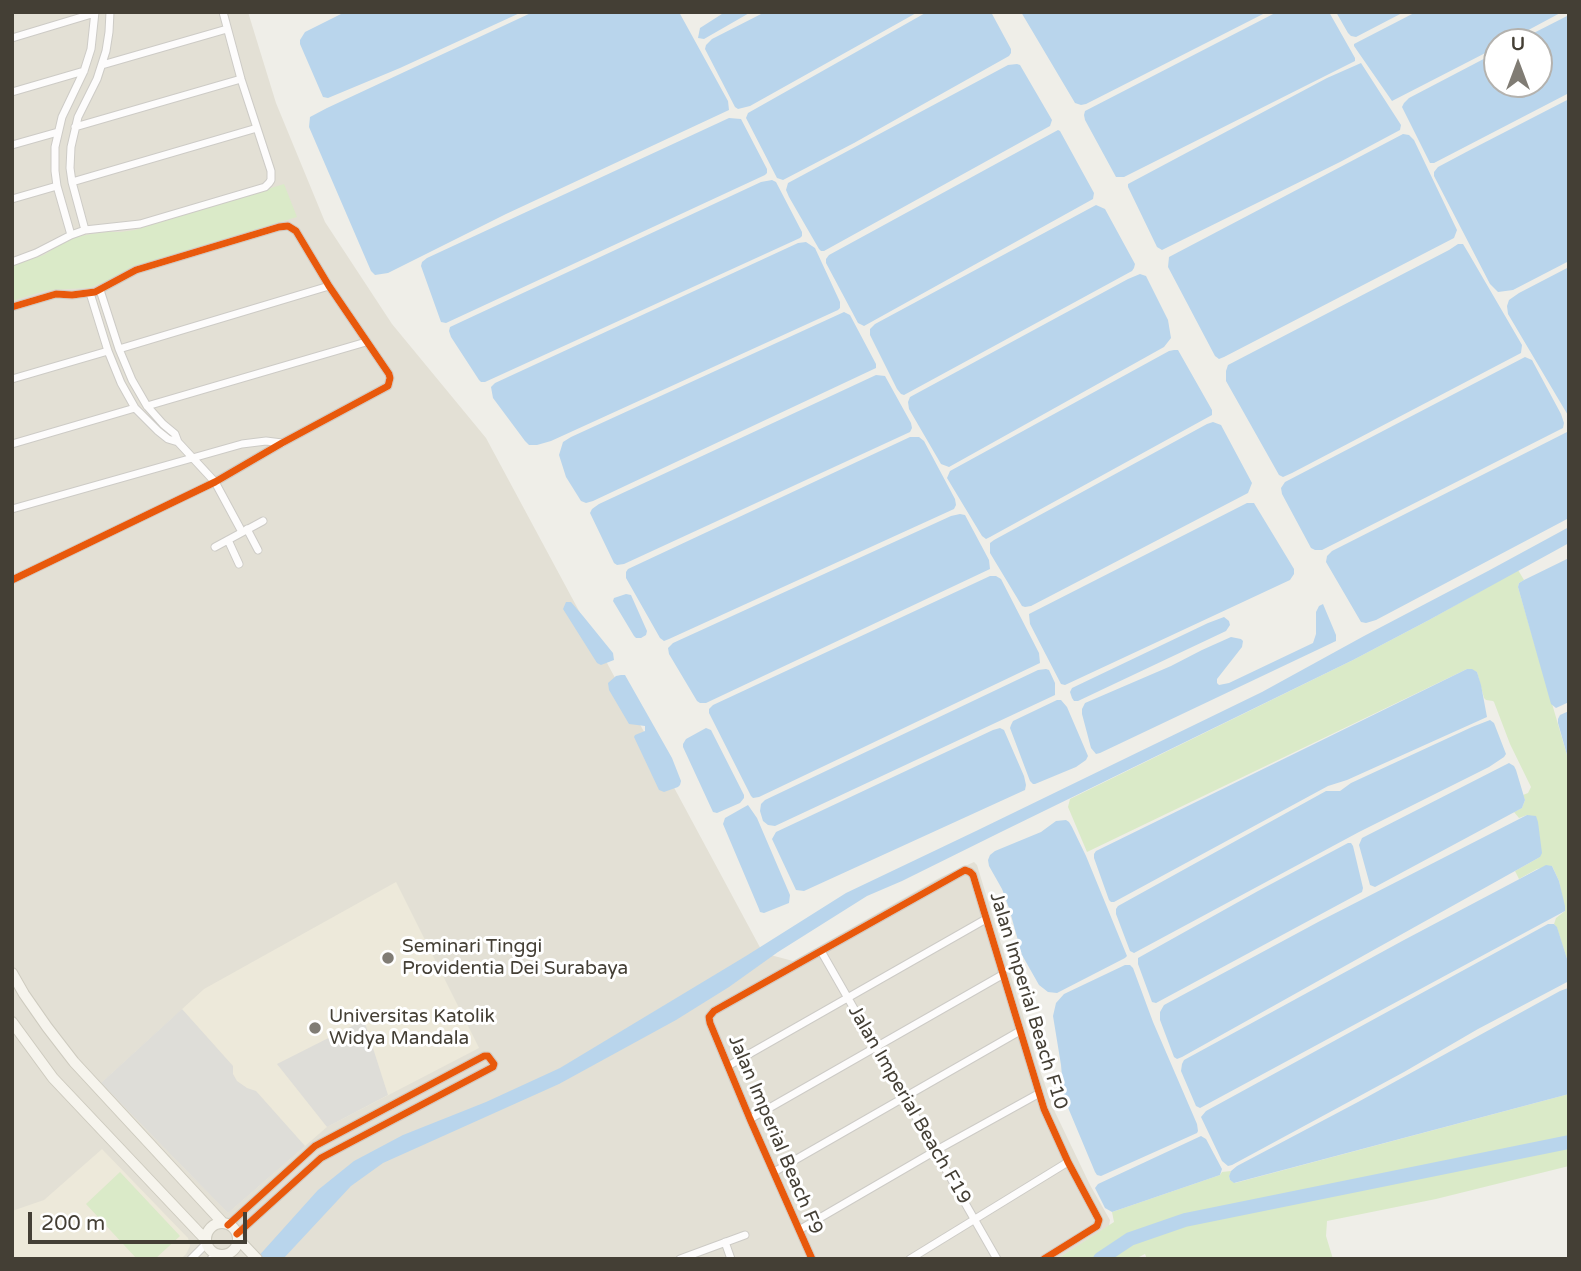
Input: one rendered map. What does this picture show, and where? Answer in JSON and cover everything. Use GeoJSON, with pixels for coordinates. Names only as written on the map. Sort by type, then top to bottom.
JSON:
{"type":"FeatureCollection","features":[{"type":"Feature","properties":{"kind":"street"},"geometry":{"type":"LineString","coordinates":[[85,230],[72,182],[71,147],[75,127],[102,65],[110,12]]}},
{"type":"Feature","properties":{"kind":"street"},"geometry":{"type":"LineString","coordinates":[[12,261],[36,253],[71,234],[140,224],[265,187],[271,180],[271,171],[241,79],[223,12]]}},
{"type":"Feature","properties":{"kind":"street"},"geometry":{"type":"LineString","coordinates":[[12,37],[95,13],[91,49],[84,71],[62,117],[55,148],[57,186],[71,234]]}},
{"type":"Feature","properties":{"kind":"street"},"geometry":{"type":"LineString","coordinates":[[102,65],[227,29]]}},
{"type":"Feature","properties":{"kind":"street"},"geometry":{"type":"LineString","coordinates":[[12,92],[84,71]]}},
{"type":"Feature","properties":{"kind":"street"},"geometry":{"type":"LineString","coordinates":[[75,127],[241,79]]}},
{"type":"Feature","properties":{"kind":"street"},"geometry":{"type":"LineString","coordinates":[[72,182],[257,128]]}},
{"type":"Feature","properties":{"kind":"street"},"geometry":{"type":"LineString","coordinates":[[12,145],[58,132]]}},
{"type":"Feature","properties":{"kind":"street"},"geometry":{"type":"LineString","coordinates":[[12,199],[57,186]]}},
{"type":"Feature","properties":{"kind":"street"},"geometry":{"type":"LineString","coordinates":[[12,307],[56,294],[90,293],[136,271],[284,226],[290,227],[296,231],[329,286],[389,374],[390,381],[388,386],[215,482],[12,580]]}},
{"type":"Feature","properties":{"kind":"street"},"geometry":{"type":"LineString","coordinates":[[119,349],[329,286]]}},
{"type":"Feature","properties":{"kind":"street"},"geometry":{"type":"LineString","coordinates":[[100,290],[119,349],[147,406],[175,434],[178,442],[215,482],[258,550]]}},
{"type":"Feature","properties":{"kind":"street"},"geometry":{"type":"LineString","coordinates":[[90,293],[108,351],[135,408],[168,439],[178,442]]}},
{"type":"Feature","properties":{"kind":"street"},"geometry":{"type":"LineString","coordinates":[[147,406],[366,342]]}},
{"type":"Feature","properties":{"kind":"street"},"geometry":{"type":"LineString","coordinates":[[12,379],[108,351]]}},
{"type":"Feature","properties":{"kind":"street"},"geometry":{"type":"LineString","coordinates":[[12,444],[135,408]]}},
{"type":"Feature","properties":{"kind":"street"},"geometry":{"type":"LineString","coordinates":[[12,509],[251,442],[282,443]]}},
{"type":"Feature","properties":{"kind":"street"},"geometry":{"type":"LineString","coordinates":[[215,547],[263,521]]}},
{"type":"Feature","properties":{"kind":"street"},"geometry":{"type":"LineString","coordinates":[[228,540],[239,564]]}},
{"type":"Feature","properties":{"kind":"street","name":"Jalan Imperial Beach F10"},"geometry":{"type":"LineString","coordinates":[[710,1023],[709,1017],[714,1011],[965,870],[970,872],[1038,1094],[1068,1162],[1099,1222],[1097,1226],[1044,1259]]}},
{"type":"Feature","properties":{"kind":"street"},"geometry":{"type":"LineString","coordinates":[[728,1066],[986,919]]}},
{"type":"Feature","properties":{"kind":"street","name":"Jalan Imperial Beach F19"},"geometry":{"type":"LineString","coordinates":[[821,951],[997,1259]]}},
{"type":"Feature","properties":{"kind":"street"},"geometry":{"type":"LineString","coordinates":[[12,973],[24,994],[74,1062],[226,1224],[234,1229],[237,1237],[257,1259]]}},
{"type":"Feature","properties":{"kind":"street"},"geometry":{"type":"LineString","coordinates":[[750,1119],[1002,975]]}},
{"type":"Feature","properties":{"kind":"street"},"geometry":{"type":"LineString","coordinates":[[12,1022],[53,1078],[206,1242],[210,1251],[218,1257],[233,1251],[237,1237],[321,1158],[493,1067],[494,1064],[488,1056],[484,1056],[315,1146],[226,1224],[212,1227],[207,1233],[206,1242],[191,1259]]}},
{"type":"Feature","properties":{"kind":"street","name":"Jalan Imperial Beach F9"},"geometry":{"type":"LineString","coordinates":[[710,1023],[812,1259]]}},
{"type":"Feature","properties":{"kind":"street"},"geometry":{"type":"LineString","coordinates":[[774,1172],[1020,1031]]}},
{"type":"Feature","properties":{"kind":"street"},"geometry":{"type":"LineString","coordinates":[[799,1230],[1038,1094]]}},
{"type":"Feature","properties":{"kind":"street"},"geometry":{"type":"LineString","coordinates":[[364,1120],[370,1131]]}},
{"type":"Feature","properties":{"kind":"street"},"geometry":{"type":"LineString","coordinates":[[910,1259],[1068,1162]]}},
{"type":"Feature","properties":{"kind":"street"},"geometry":{"type":"LineString","coordinates":[[680,1259],[746,1235]]}},
{"type":"Feature","properties":{"kind":"street"},"geometry":{"type":"LineString","coordinates":[[725,1242],[731,1259]]}},
{"type":"Feature","properties":{"kind":"shaded area"},"geometry":{"type":"Polygon","coordinates":[[[12,12],[248,12],[276,103],[325,222],[392,324],[486,438],[763,953],[793,961],[941,877],[974,862],[1054,1110],[1110,1220],[1109,1226],[1057,1259],[12,1259],[12,12]]]}},
{"type":"Feature","properties":{"kind":"shaded area","name":"Universitas Katolik Widya Mandala"},"geometry":{"type":"Polygon","coordinates":[[[396,882],[479,1048],[327,1127],[228,1213],[101,1083],[204,989],[396,882]]]}},
{"type":"Feature","properties":{"kind":"shaded area"},"geometry":{"type":"Polygon","coordinates":[[[182,1009],[233,1066],[237,1081],[256,1091],[305,1146],[228,1213],[101,1083],[182,1009]]]}},
{"type":"Feature","properties":{"kind":"shaded area"},"geometry":{"type":"Polygon","coordinates":[[[364,1020],[388,1095],[327,1127],[277,1064],[364,1020]]]}},
{"type":"Feature","properties":{"kind":"shaded area"},"geometry":{"type":"Polygon","coordinates":[[[102,1149],[188,1238],[190,1246],[186,1254],[181,1259],[12,1259],[12,1211],[44,1200],[102,1149]]]}},
{"type":"Feature","properties":{"kind":"green space"},"geometry":{"type":"Polygon","coordinates":[[[284,184],[297,217],[131,267],[115,278],[89,288],[48,290],[12,301],[12,265],[44,255],[62,243],[91,234],[135,230],[284,184]]]}},
{"type":"Feature","properties":{"kind":"green space"},"geometry":{"type":"Polygon","coordinates":[[[1518,570],[1524,580],[1518,587],[1569,762],[1569,965],[1554,924],[1556,918],[1565,911],[1559,881],[1552,866],[1537,869],[1519,879],[1515,871],[1540,857],[1527,815],[1519,818],[1514,812],[1522,808],[1525,800],[1523,795],[1528,793],[1531,787],[1494,702],[1484,698],[1477,672],[1467,669],[1087,852],[1068,807],[1070,799],[1353,660],[1518,570]]]}},
{"type":"Feature","properties":{"kind":"green space"},"geometry":{"type":"Polygon","coordinates":[[[1569,1094],[1569,1166],[1436,1199],[1327,1221],[1326,1236],[1333,1259],[1147,1259],[1145,1254],[1135,1259],[1057,1259],[1114,1222],[1112,1212],[1220,1175],[1222,1172],[1231,1171],[1230,1180],[1235,1183],[1569,1094]]]}},
{"type":"Feature","properties":{"kind":"green space"},"geometry":{"type":"Polygon","coordinates":[[[120,1172],[180,1236],[155,1259],[137,1259],[86,1204],[120,1172]]]}},
{"type":"Feature","properties":{"kind":"water"},"geometry":{"type":"Polygon","coordinates":[[[345,12],[522,12],[400,68],[328,98],[323,97],[300,40],[305,32],[345,12]]]}},
{"type":"Feature","properties":{"kind":"water"},"geometry":{"type":"Polygon","coordinates":[[[533,12],[679,12],[728,101],[729,110],[506,214],[388,273],[375,275],[309,127],[310,117],[533,12]]]}},
{"type":"Feature","properties":{"kind":"water"},"geometry":{"type":"Polygon","coordinates":[[[725,12],[751,12],[704,39],[698,38],[700,28],[725,12]]]}},
{"type":"Feature","properties":{"kind":"water"},"geometry":{"type":"Polygon","coordinates":[[[765,12],[918,12],[750,106],[738,109],[705,49],[706,45],[712,39],[765,12]]]}},
{"type":"Feature","properties":{"kind":"water"},"geometry":{"type":"Polygon","coordinates":[[[927,12],[991,12],[1011,53],[854,143],[783,180],[777,178],[746,118],[748,113],[927,12]]]}},
{"type":"Feature","properties":{"kind":"water"},"geometry":{"type":"Polygon","coordinates":[[[1021,12],[1267,12],[1081,105],[1075,103],[1021,12]]]}},
{"type":"Feature","properties":{"kind":"water"},"geometry":{"type":"Polygon","coordinates":[[[1277,12],[1329,12],[1355,61],[1124,177],[1116,177],[1085,120],[1085,111],[1277,12]]]}},
{"type":"Feature","properties":{"kind":"water"},"geometry":{"type":"Polygon","coordinates":[[[1336,12],[1404,12],[1356,37],[1348,33],[1336,12]]]}},
{"type":"Feature","properties":{"kind":"water"},"geometry":{"type":"Polygon","coordinates":[[[1416,12],[1562,12],[1532,28],[1483,28],[1483,54],[1392,101],[1354,44],[1416,12]]]}},
{"type":"Feature","properties":{"kind":"water"},"geometry":{"type":"Polygon","coordinates":[[[1569,15],[1569,93],[1430,163],[1402,107],[1404,103],[1483,59],[1483,98],[1553,98],[1553,28],[1543,28],[1569,15]]]}},
{"type":"Feature","properties":{"kind":"water"},"geometry":{"type":"Polygon","coordinates":[[[1361,63],[1401,125],[1400,130],[1162,250],[1157,247],[1128,184],[1327,78],[1361,63]]]}},
{"type":"Feature","properties":{"kind":"water"},"geometry":{"type":"Polygon","coordinates":[[[1017,64],[1052,120],[1050,126],[824,251],[819,249],[789,197],[786,190],[788,183],[1008,65],[1017,64]]]}},
{"type":"Feature","properties":{"kind":"water"},"geometry":{"type":"Polygon","coordinates":[[[1569,99],[1569,261],[1513,290],[1498,292],[1490,284],[1434,172],[1438,167],[1569,99]]]}},
{"type":"Feature","properties":{"kind":"water"},"geometry":{"type":"Polygon","coordinates":[[[729,118],[741,119],[767,169],[765,175],[446,323],[441,322],[421,266],[427,258],[729,118]]]}},
{"type":"Feature","properties":{"kind":"water"},"geometry":{"type":"Polygon","coordinates":[[[1058,130],[1094,193],[1093,199],[864,326],[858,323],[826,263],[829,255],[1058,130]]]}},
{"type":"Feature","properties":{"kind":"water"},"geometry":{"type":"Polygon","coordinates":[[[1403,134],[1414,140],[1457,230],[1454,238],[1224,357],[1219,359],[1215,356],[1168,267],[1169,257],[1403,134]]]}},
{"type":"Feature","properties":{"kind":"water"},"geometry":{"type":"Polygon","coordinates":[[[761,182],[776,182],[802,232],[800,238],[485,382],[479,380],[451,337],[450,327],[761,182]]]}},
{"type":"Feature","properties":{"kind":"water"},"geometry":{"type":"Polygon","coordinates":[[[1096,205],[1105,209],[1135,264],[1132,271],[904,395],[901,394],[870,335],[870,329],[875,324],[1096,205]]]}},
{"type":"Feature","properties":{"kind":"water"},"geometry":{"type":"Polygon","coordinates":[[[806,242],[815,248],[840,302],[838,310],[537,445],[529,445],[525,441],[493,398],[491,387],[495,383],[798,243],[806,242]]]}},
{"type":"Feature","properties":{"kind":"water"},"geometry":{"type":"Polygon","coordinates":[[[1458,244],[1463,244],[1522,345],[1521,353],[1292,473],[1283,477],[1279,475],[1226,381],[1228,365],[1458,244]]]}},
{"type":"Feature","properties":{"kind":"water"},"geometry":{"type":"Polygon","coordinates":[[[1569,267],[1569,417],[1508,314],[1507,306],[1509,300],[1519,293],[1569,267]]]}},
{"type":"Feature","properties":{"kind":"water"},"geometry":{"type":"Polygon","coordinates":[[[1140,274],[1146,276],[1168,320],[1171,338],[1164,347],[949,467],[941,464],[909,409],[910,397],[1140,274]]]}},
{"type":"Feature","properties":{"kind":"water"},"geometry":{"type":"Polygon","coordinates":[[[844,312],[850,315],[876,368],[593,501],[581,501],[566,477],[559,455],[563,442],[844,312]]]}},
{"type":"Feature","properties":{"kind":"water"},"geometry":{"type":"Polygon","coordinates":[[[1178,350],[1212,410],[1212,415],[990,537],[986,539],[982,536],[947,478],[950,471],[1169,351],[1178,350]]]}},
{"type":"Feature","properties":{"kind":"water"},"geometry":{"type":"Polygon","coordinates":[[[1525,357],[1532,360],[1561,414],[1563,428],[1322,550],[1311,548],[1282,494],[1281,488],[1285,482],[1525,357]]]}},
{"type":"Feature","properties":{"kind":"water"},"geometry":{"type":"Polygon","coordinates":[[[876,375],[885,376],[911,423],[910,432],[624,564],[614,563],[590,513],[592,509],[876,375]]]}},
{"type":"Feature","properties":{"kind":"water"},"geometry":{"type":"Polygon","coordinates":[[[1213,422],[1221,425],[1252,483],[1248,493],[1031,606],[1022,606],[990,553],[990,543],[1213,422]]]}},
{"type":"Feature","properties":{"kind":"water"},"geometry":{"type":"Polygon","coordinates":[[[1569,431],[1569,518],[1376,620],[1361,622],[1326,562],[1332,551],[1569,431]]]}},
{"type":"Feature","properties":{"kind":"water"},"geometry":{"type":"Polygon","coordinates":[[[910,437],[919,437],[924,441],[955,499],[954,509],[669,639],[664,641],[660,638],[626,578],[628,569],[910,437]]]}},
{"type":"Feature","properties":{"kind":"water"},"geometry":{"type":"Polygon","coordinates":[[[1247,503],[1254,503],[1294,569],[1290,580],[1065,685],[1061,684],[1030,624],[1029,614],[1247,503]]]}},
{"type":"Feature","properties":{"kind":"water"},"geometry":{"type":"Polygon","coordinates":[[[960,514],[965,515],[989,560],[990,569],[706,703],[697,701],[669,654],[668,648],[673,643],[960,514]]]}},
{"type":"Feature","properties":{"kind":"water"},"geometry":{"type":"Polygon","coordinates":[[[1569,527],[1569,543],[1429,620],[1353,660],[867,896],[676,1020],[559,1084],[383,1163],[351,1186],[283,1259],[256,1259],[318,1190],[354,1161],[403,1135],[486,1102],[560,1068],[846,893],[1262,692],[1569,527]]]}},
{"type":"Feature","properties":{"kind":"water"},"geometry":{"type":"Polygon","coordinates":[[[1569,558],[1569,702],[1556,708],[1551,704],[1518,587],[1524,580],[1569,558]]]}},
{"type":"Feature","properties":{"kind":"water"},"geometry":{"type":"Polygon","coordinates":[[[990,576],[1001,579],[1039,653],[1040,663],[759,797],[751,796],[709,713],[713,705],[990,576]]]}},
{"type":"Feature","properties":{"kind":"water"},"geometry":{"type":"Polygon","coordinates":[[[631,595],[647,631],[641,638],[634,636],[613,601],[614,598],[631,595]]]}},
{"type":"Feature","properties":{"kind":"water"},"geometry":{"type":"Polygon","coordinates":[[[566,602],[571,602],[583,616],[613,653],[614,660],[601,665],[597,663],[563,609],[566,602]]]}},
{"type":"Feature","properties":{"kind":"water"},"geometry":{"type":"Polygon","coordinates":[[[1323,604],[1336,641],[1100,753],[1096,754],[1091,748],[1082,714],[1085,703],[1231,637],[1241,639],[1242,647],[1217,679],[1219,685],[1229,683],[1313,643],[1316,634],[1316,612],[1323,604]]]}},
{"type":"Feature","properties":{"kind":"water"},"geometry":{"type":"Polygon","coordinates":[[[1224,617],[1230,625],[1226,631],[1078,701],[1072,698],[1072,688],[1224,617]]]}},
{"type":"Feature","properties":{"kind":"water"},"geometry":{"type":"Polygon","coordinates":[[[1046,669],[1055,683],[1055,695],[775,826],[763,821],[760,811],[765,800],[1038,670],[1046,669]]]}},
{"type":"Feature","properties":{"kind":"water"},"geometry":{"type":"Polygon","coordinates":[[[1467,669],[1477,672],[1487,717],[1328,786],[1114,902],[1109,900],[1094,858],[1096,851],[1467,669]]]}},
{"type":"Feature","properties":{"kind":"water"},"geometry":{"type":"Polygon","coordinates":[[[625,675],[672,758],[681,781],[678,787],[664,792],[659,790],[634,737],[645,731],[645,726],[629,724],[609,690],[608,683],[616,676],[625,675]]]}},
{"type":"Feature","properties":{"kind":"water"},"geometry":{"type":"Polygon","coordinates":[[[1061,700],[1067,707],[1088,756],[1076,767],[1033,784],[1010,728],[1013,721],[1061,700]]]}},
{"type":"Feature","properties":{"kind":"water"},"geometry":{"type":"Polygon","coordinates":[[[1569,711],[1569,762],[1558,719],[1569,711]]]}},
{"type":"Feature","properties":{"kind":"water"},"geometry":{"type":"Polygon","coordinates":[[[1490,720],[1494,723],[1506,754],[1489,767],[1359,832],[1134,953],[1130,951],[1116,914],[1118,906],[1326,791],[1340,791],[1351,783],[1490,720]]]}},
{"type":"Feature","properties":{"kind":"water"},"geometry":{"type":"Polygon","coordinates":[[[706,728],[711,730],[744,795],[740,803],[717,813],[713,812],[683,747],[686,739],[706,728]]]}},
{"type":"Feature","properties":{"kind":"water"},"geometry":{"type":"Polygon","coordinates":[[[1000,728],[1004,730],[1024,776],[1025,790],[804,891],[796,890],[772,839],[776,832],[1000,728]]]}},
{"type":"Feature","properties":{"kind":"water"},"geometry":{"type":"Polygon","coordinates":[[[1509,763],[1516,770],[1525,800],[1522,808],[1375,887],[1370,885],[1359,845],[1362,838],[1509,763]]]}},
{"type":"Feature","properties":{"kind":"water"},"geometry":{"type":"Polygon","coordinates":[[[748,805],[757,818],[790,895],[789,903],[764,913],[760,912],[723,824],[725,818],[748,805]]]}},
{"type":"Feature","properties":{"kind":"water"},"geometry":{"type":"Polygon","coordinates":[[[1527,815],[1536,816],[1538,822],[1542,853],[1540,857],[1182,1057],[1174,1057],[1160,1020],[1164,1005],[1527,815]]]}},
{"type":"Feature","properties":{"kind":"water"},"geometry":{"type":"Polygon","coordinates":[[[1066,820],[1086,856],[1127,956],[1057,993],[1048,992],[1039,985],[1022,955],[1009,908],[988,860],[995,851],[1041,832],[1056,821],[1066,820]]]}},
{"type":"Feature","properties":{"kind":"water"},"geometry":{"type":"Polygon","coordinates":[[[1348,843],[1353,846],[1362,892],[1156,1003],[1152,1002],[1138,958],[1348,843]]]}},
{"type":"Feature","properties":{"kind":"water"},"geometry":{"type":"Polygon","coordinates":[[[1546,865],[1552,866],[1559,881],[1565,911],[1200,1108],[1196,1106],[1181,1071],[1184,1060],[1546,865]]]}},
{"type":"Feature","properties":{"kind":"water"},"geometry":{"type":"Polygon","coordinates":[[[1548,924],[1557,927],[1569,965],[1569,981],[1232,1165],[1228,1166],[1222,1161],[1201,1117],[1206,1111],[1548,924]]]}},
{"type":"Feature","properties":{"kind":"water"},"geometry":{"type":"Polygon","coordinates":[[[1125,965],[1133,968],[1198,1131],[1101,1176],[1095,1172],[1064,1098],[1053,1016],[1056,1003],[1064,994],[1125,965]]]}},
{"type":"Feature","properties":{"kind":"water"},"geometry":{"type":"Polygon","coordinates":[[[1568,988],[1569,1094],[1234,1183],[1230,1180],[1231,1171],[1237,1166],[1568,988]]]}},
{"type":"Feature","properties":{"kind":"water"},"geometry":{"type":"Polygon","coordinates":[[[1201,1136],[1206,1139],[1222,1169],[1220,1175],[1112,1212],[1105,1208],[1095,1188],[1098,1184],[1201,1136]]]}},
{"type":"Feature","properties":{"kind":"waterway"},"geometry":{"type":"LineString","coordinates":[[1100,1259],[1130,1239],[1185,1220],[1569,1142]]}},
{"type":"Feature","properties":{"kind":"cycle path"},"geometry":{"type":"LineString","coordinates":[[12,307],[56,294],[95,292],[136,270],[288,226],[296,231],[390,378],[388,386],[215,482],[12,580]]}},
{"type":"Feature","properties":{"kind":"cycle path"},"geometry":{"type":"LineString","coordinates":[[812,1259],[750,1119],[709,1017],[714,1011],[965,870],[973,875],[1044,1109],[1099,1220],[1097,1226],[1044,1259]]}},
{"type":"Feature","properties":{"kind":"cycle path"},"geometry":{"type":"LineString","coordinates":[[228,1225],[315,1146],[484,1056],[488,1056],[494,1064],[493,1067],[321,1158],[237,1234]]}},
{"type":"Feature","properties":{"kind":"place","name":"Seminari Tinggi Providentia Dei Surabaya"},"geometry":{"type":"Point","coordinates":[388,958]}},
{"type":"Feature","properties":{"kind":"place","name":"Universitas Katolik Widya Mandala"},"geometry":{"type":"Point","coordinates":[315,1028]}}]}
